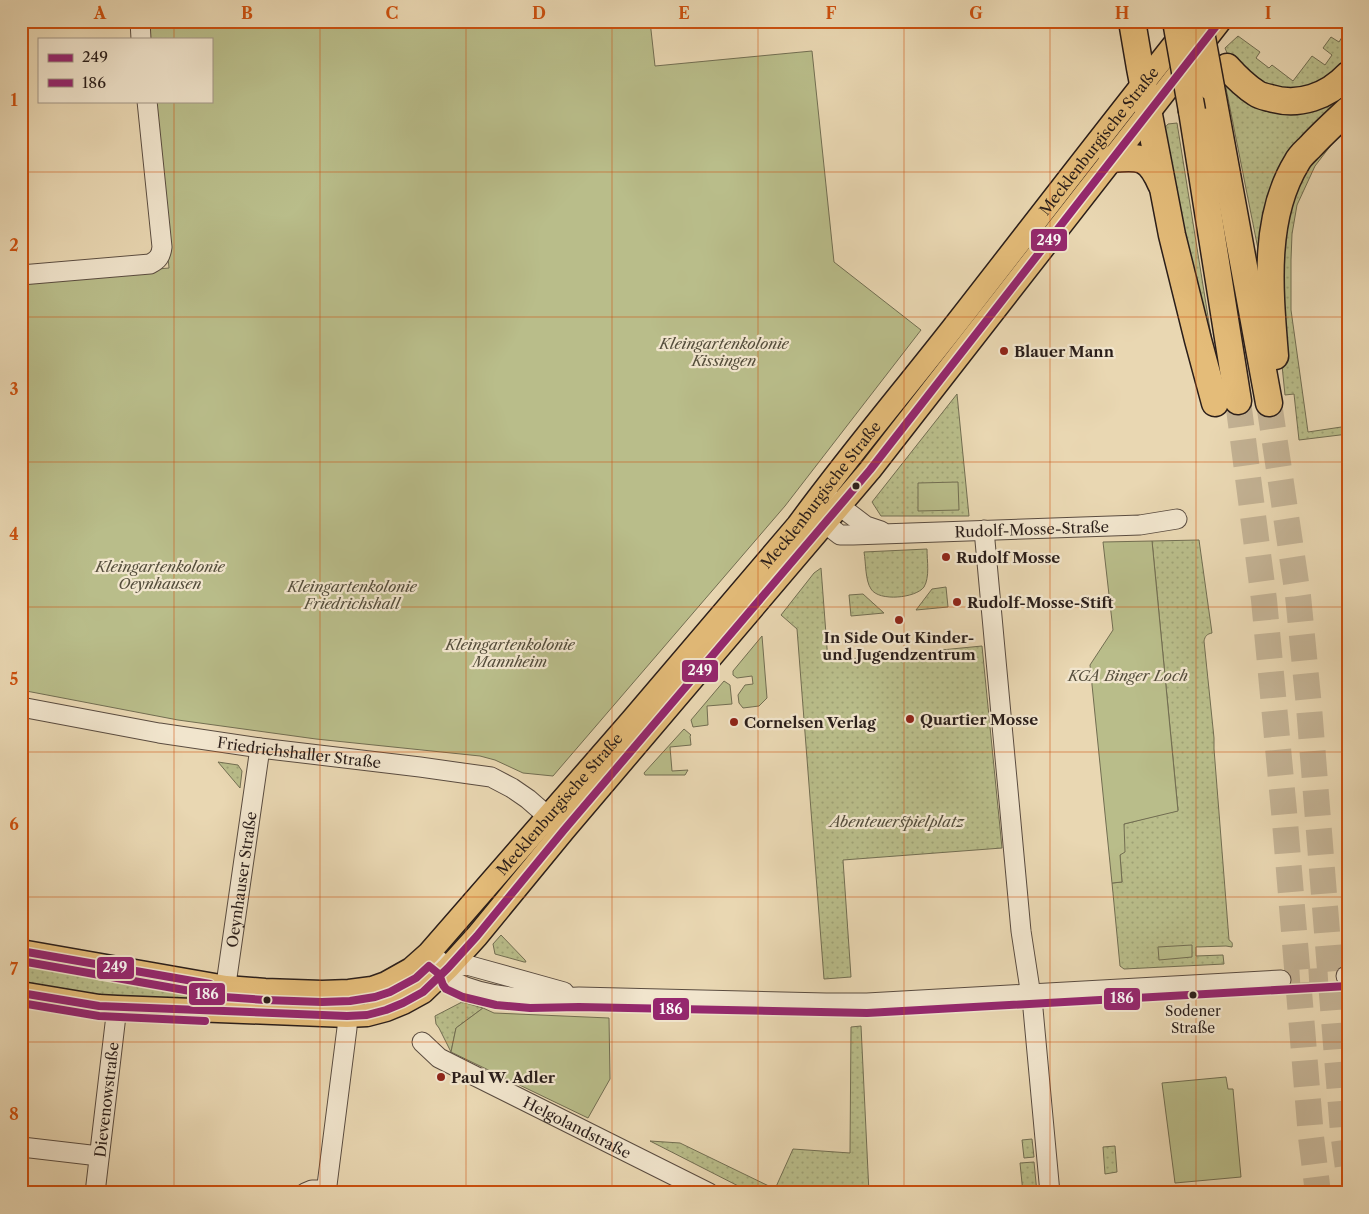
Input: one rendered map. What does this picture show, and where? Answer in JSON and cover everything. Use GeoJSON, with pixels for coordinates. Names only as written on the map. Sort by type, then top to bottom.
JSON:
{"type":"FeatureCollection","features":[{"type":"Feature","properties":{"kind":"highway"},"geometry":{"type":"LineString","coordinates":[[1132,21],[1151,97],[1162,185],[1184,285],[1226,402],[1192,111],[1176,21]]}},
{"type":"Feature","properties":{"kind":"highway"},"geometry":{"type":"LineString","coordinates":[[1199,21],[1274,403],[1270,264],[1272,237],[1278,208],[1297,160],[1348,110]]}},
{"type":"Feature","properties":{"kind":"highway"},"geometry":{"type":"LineString","coordinates":[[1205,21],[1227,68],[1239,81],[1258,94],[1288,102],[1311,99],[1336,86],[1348,75]]}},
{"type":"Feature","properties":{"kind":"highway"},"geometry":{"type":"LineString","coordinates":[[1112,159],[1136,158],[1142,160],[1156,171],[1162,185]]}},
{"type":"Feature","properties":{"kind":"main road","name":"Mecklenburgische Straße"},"geometry":{"type":"LineString","coordinates":[[21,951],[226,987],[285,991],[348,991],[372,988],[386,983],[411,969],[556,824],[816,517],[839,506],[876,462],[1112,159],[1151,97],[1192,21]]}},
{"type":"Feature","properties":{"kind":"main road","name":"Mecklenburgische Straße"},"geometry":{"type":"LineString","coordinates":[[816,517],[822,492],[951,330],[1151,97],[1220,21]]}},
{"type":"Feature","properties":{"kind":"main road","name":"Mecklenburgische Straße"},"geometry":{"type":"LineString","coordinates":[[21,993],[99,1006],[222,1012],[347,1016],[367,1015],[386,1010],[422,992],[448,968],[477,936],[556,824]]}},
{"type":"Feature","properties":{"kind":"street"},"geometry":{"type":"LineString","coordinates":[[140,21],[141,38]]}},
{"type":"Feature","properties":{"kind":"street"},"geometry":{"type":"LineString","coordinates":[[21,275],[150,264],[158,258],[162,247],[147,102]]}},
{"type":"Feature","properties":{"kind":"street","name":"Rudolf-Mosse-Straße"},"geometry":{"type":"LineString","coordinates":[[822,492],[866,526],[887,533]]}},
{"type":"Feature","properties":{"kind":"street","name":"Rudolf-Mosse-Straße"},"geometry":{"type":"LineString","coordinates":[[816,517],[840,535],[1140,525],[1176,519]]}},
{"type":"Feature","properties":{"kind":"street"},"geometry":{"type":"LineString","coordinates":[[984,530],[1021,931],[1031,993],[1050,1193]]}},
{"type":"Feature","properties":{"kind":"street","name":"Friedrichshaller Straße"},"geometry":{"type":"LineString","coordinates":[[21,707],[159,733],[260,748],[491,777],[512,788],[556,824]]}},
{"type":"Feature","properties":{"kind":"street","name":"Oeynhauser Straße"},"geometry":{"type":"LineString","coordinates":[[222,1012],[260,748]]}},
{"type":"Feature","properties":{"kind":"street"},"geometry":{"type":"LineString","coordinates":[[429,953],[448,968],[467,965],[580,997],[866,1003],[1280,980]]}},
{"type":"Feature","properties":{"kind":"street"},"geometry":{"type":"LineString","coordinates":[[305,1193],[312,1190],[327,1191],[347,1016],[348,991]]}},
{"type":"Feature","properties":{"kind":"street","name":"Dievenowstraße"},"geometry":{"type":"LineString","coordinates":[[94,1193],[117,1007]]}},
{"type":"Feature","properties":{"kind":"street","name":"Helgolandstraße"},"geometry":{"type":"LineString","coordinates":[[422,1042],[439,1058],[709,1193]]}},
{"type":"Feature","properties":{"kind":"street"},"geometry":{"type":"LineString","coordinates":[[22,1147],[99,1156]]}},
{"type":"Feature","properties":{"kind":"green space"},"geometry":{"type":"Polygon","coordinates":[[[145,21],[650,21],[655,66],[812,51],[834,262],[921,330],[785,506],[553,776],[523,773],[495,760],[480,756],[316,739],[178,720],[21,690],[21,281],[169,268],[153,102],[212,102],[212,38],[147,38],[145,21]]]}},
{"type":"Feature","properties":{"kind":"green space"},"geometry":{"type":"Polygon","coordinates":[[[1343,21],[1348,21],[1348,64],[1332,80],[1278,94],[1231,63],[1225,48],[1238,36],[1260,52],[1256,58],[1269,68],[1272,65],[1293,81],[1312,56],[1325,65],[1332,55],[1323,48],[1331,37],[1339,42],[1347,29],[1341,24],[1343,21]]]}},
{"type":"Feature","properties":{"kind":"green space"},"geometry":{"type":"Polygon","coordinates":[[[1225,83],[1246,96],[1348,84],[1348,100],[1259,254],[1225,83]]]}},
{"type":"Feature","properties":{"kind":"green space"},"geometry":{"type":"Polygon","coordinates":[[[1177,123],[1218,379],[1158,136],[1168,124],[1177,123]]]}},
{"type":"Feature","properties":{"kind":"green space"},"geometry":{"type":"Polygon","coordinates":[[[1348,123],[1315,166],[1297,205],[1292,234],[1291,310],[1308,432],[1348,426],[1348,434],[1299,440],[1294,394],[1285,395],[1278,326],[1289,187],[1348,123]]]}},
{"type":"Feature","properties":{"kind":"green space"},"geometry":{"type":"Polygon","coordinates":[[[957,394],[969,516],[881,516],[872,502],[957,394]]]}},
{"type":"Feature","properties":{"kind":"green space"},"geometry":{"type":"Polygon","coordinates":[[[958,482],[959,510],[918,511],[918,483],[958,482]]]}},
{"type":"Feature","properties":{"kind":"green space"},"geometry":{"type":"Polygon","coordinates":[[[1199,540],[1212,633],[1206,636],[1204,641],[1214,738],[1229,940],[1232,943],[1232,947],[1196,947],[1196,956],[1223,955],[1224,964],[1124,969],[1120,966],[1112,883],[1122,882],[1120,855],[1124,824],[1178,810],[1152,541],[1199,540]]]}},
{"type":"Feature","properties":{"kind":"green space","name":"KGA Binger Loch"},"geometry":{"type":"Polygon","coordinates":[[[1152,541],[1178,811],[1124,824],[1125,852],[1120,855],[1122,882],[1112,883],[1090,665],[1113,630],[1103,542],[1152,541]]]}},
{"type":"Feature","properties":{"kind":"green space"},"geometry":{"type":"Polygon","coordinates":[[[927,549],[927,579],[920,591],[906,596],[889,597],[875,593],[871,589],[867,576],[864,552],[927,549]]]}},
{"type":"Feature","properties":{"kind":"green space","name":"Abenteuerspielplatz"},"geometry":{"type":"Polygon","coordinates":[[[821,568],[828,661],[982,646],[1002,848],[843,860],[851,977],[824,979],[797,629],[781,615],[814,573],[821,568]]]}},
{"type":"Feature","properties":{"kind":"green space"},"geometry":{"type":"Polygon","coordinates":[[[946,587],[948,607],[916,610],[932,589],[946,587]]]}},
{"type":"Feature","properties":{"kind":"green space"},"geometry":{"type":"Polygon","coordinates":[[[863,594],[884,613],[851,616],[849,595],[863,594]]]}},
{"type":"Feature","properties":{"kind":"green space"},"geometry":{"type":"Polygon","coordinates":[[[762,636],[767,698],[759,706],[743,708],[739,703],[738,695],[745,685],[753,684],[752,676],[737,678],[733,675],[733,671],[762,636]]]}},
{"type":"Feature","properties":{"kind":"green space"},"geometry":{"type":"Polygon","coordinates":[[[724,681],[730,685],[732,704],[707,706],[708,725],[693,727],[691,720],[724,681]]]}},
{"type":"Feature","properties":{"kind":"green space"},"geometry":{"type":"Polygon","coordinates":[[[684,729],[691,735],[691,745],[670,747],[672,771],[688,770],[685,775],[645,775],[644,773],[684,729]]]}},
{"type":"Feature","properties":{"kind":"green space"},"geometry":{"type":"Polygon","coordinates":[[[218,762],[238,765],[242,771],[240,788],[218,762]]]}},
{"type":"Feature","properties":{"kind":"green space"},"geometry":{"type":"Polygon","coordinates":[[[501,935],[526,962],[495,954],[493,944],[501,935]]]}},
{"type":"Feature","properties":{"kind":"green space"},"geometry":{"type":"Polygon","coordinates":[[[1192,945],[1192,957],[1159,960],[1158,947],[1192,945]]]}},
{"type":"Feature","properties":{"kind":"green space"},"geometry":{"type":"Polygon","coordinates":[[[21,959],[210,991],[209,1003],[136,1000],[21,985],[21,959]]]}},
{"type":"Feature","properties":{"kind":"green space"},"geometry":{"type":"Polygon","coordinates":[[[462,1002],[483,1008],[456,1028],[451,1052],[436,1024],[435,1016],[462,1002]]]}},
{"type":"Feature","properties":{"kind":"green space"},"geometry":{"type":"Polygon","coordinates":[[[483,1008],[494,1013],[609,1018],[610,1079],[588,1118],[451,1052],[456,1028],[483,1008]]]}},
{"type":"Feature","properties":{"kind":"green space"},"geometry":{"type":"Polygon","coordinates":[[[861,1026],[869,1193],[752,1193],[650,1141],[680,1143],[775,1189],[793,1149],[850,1153],[851,1027],[861,1026]]]}},
{"type":"Feature","properties":{"kind":"green space"},"geometry":{"type":"Polygon","coordinates":[[[1226,1077],[1228,1089],[1233,1089],[1241,1177],[1175,1183],[1162,1083],[1226,1077]]]}},
{"type":"Feature","properties":{"kind":"green space"},"geometry":{"type":"Polygon","coordinates":[[[1032,1139],[1034,1157],[1024,1158],[1022,1140],[1032,1139]]]}},
{"type":"Feature","properties":{"kind":"green space"},"geometry":{"type":"Polygon","coordinates":[[[1115,1146],[1117,1172],[1105,1174],[1103,1147],[1115,1146]]]}},
{"type":"Feature","properties":{"kind":"green space"},"geometry":{"type":"Polygon","coordinates":[[[1034,1162],[1037,1193],[1023,1193],[1020,1163],[1034,1162]]]}},
{"type":"Feature","properties":{"kind":"tunnel"},"geometry":{"type":"LineString","coordinates":[[1238,401],[1264,600],[1285,822],[1311,1137],[1318,1193]]}},
{"type":"Feature","properties":{"kind":"tunnel"},"geometry":{"type":"LineString","coordinates":[[1269,403],[1298,596],[1309,707],[1343,1132],[1348,1168]]}},
{"type":"Feature","properties":{"kind":"tunnel"},"geometry":{"type":"LineString","coordinates":[[1281,980],[1346,976]]}},
{"type":"Feature","properties":{"kind":"transit line","name":"249"},"geometry":{"type":"LineString","coordinates":[[21,993],[99,1006],[347,1016],[367,1015],[386,1010],[423,992],[477,936],[564,830],[870,470],[1220,21]]}},
{"type":"Feature","properties":{"kind":"transit line","name":"249"},"geometry":{"type":"LineString","coordinates":[[21,951],[210,984]]}},
{"type":"Feature","properties":{"kind":"transit line","name":"186"},"geometry":{"type":"LineString","coordinates":[[21,961],[224,997],[322,1002],[350,1001],[375,997],[390,992],[416,978],[429,966],[439,974],[446,989],[463,997],[496,1005],[530,1008],[579,1007],[867,1013],[1348,986]]}},
{"type":"Feature","properties":{"kind":"transit line","name":"186"},"geometry":{"type":"LineString","coordinates":[[21,1003],[99,1016],[205,1021]]}},
{"type":"Feature","properties":{"kind":"place","name":"Blauer Mann"},"geometry":{"type":"Point","coordinates":[1004,351]}},
{"type":"Feature","properties":{"kind":"place","name":"Rudolf Mosse"},"geometry":{"type":"Point","coordinates":[946,557]}},
{"type":"Feature","properties":{"kind":"place","name":"Rudolf-Mosse-Stift"},"geometry":{"type":"Point","coordinates":[957,602]}},
{"type":"Feature","properties":{"kind":"place","name":"In Side Out Kinder- und Jugendzentrum"},"geometry":{"type":"Point","coordinates":[899,620]}},
{"type":"Feature","properties":{"kind":"place","name":"Quartier Mosse"},"geometry":{"type":"Point","coordinates":[910,719]}},
{"type":"Feature","properties":{"kind":"place","name":"Cornelsen Verlag"},"geometry":{"type":"Point","coordinates":[734,722]}},
{"type":"Feature","properties":{"kind":"place","name":"Sodener Straße"},"geometry":{"type":"Point","coordinates":[1193,995]}},
{"type":"Feature","properties":{"kind":"place","name":"Paul W. Adler"},"geometry":{"type":"Point","coordinates":[441,1077]}},
{"type":"Feature","properties":{"kind":"park label","name":"Kleingartenkolonie Kissingen"},"geometry":{"type":"Point","coordinates":[724,352]}},
{"type":"Feature","properties":{"kind":"park label","name":"Kleingartenkolonie Oeynhausen"},"geometry":{"type":"Point","coordinates":[160,574]}},
{"type":"Feature","properties":{"kind":"park label","name":"Kleingartenkolonie Friedrichshall"},"geometry":{"type":"Point","coordinates":[352,594]}},
{"type":"Feature","properties":{"kind":"park label","name":"Kleingartenkolonie Mannheim"},"geometry":{"type":"Point","coordinates":[510,652]}}]}
